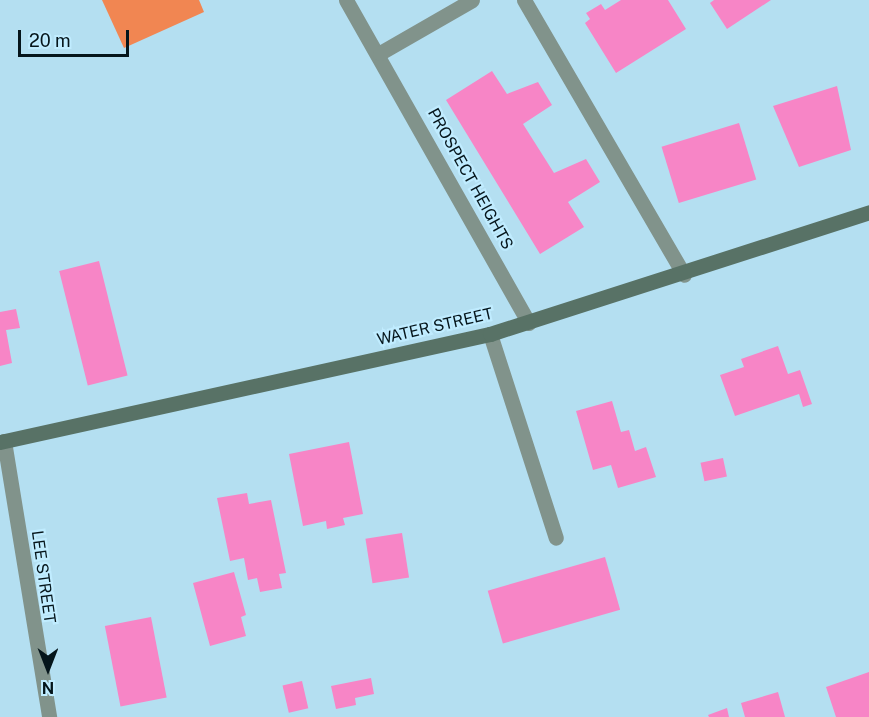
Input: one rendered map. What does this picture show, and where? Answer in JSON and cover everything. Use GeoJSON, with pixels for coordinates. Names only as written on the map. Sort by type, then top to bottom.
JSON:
{"type":"FeatureCollection","features":[{"type":"Feature","properties":{"kind":"street","name":"PROSPECT HEIGHTS"},"geometry":{"type":"LineString","coordinates":[[346,0],[380,54],[530,323]]}},
{"type":"Feature","properties":{"kind":"street"},"geometry":{"type":"LineString","coordinates":[[380,54],[472,0]]}},
{"type":"Feature","properties":{"kind":"street"},"geometry":{"type":"LineString","coordinates":[[524,0],[684,275]]}},
{"type":"Feature","properties":{"kind":"street","name":"WATER STREET"},"geometry":{"type":"LineString","coordinates":[[2,442],[490,334],[684,275],[869,212]]}},
{"type":"Feature","properties":{"kind":"street"},"geometry":{"type":"LineString","coordinates":[[490,334],[556,538]]}},
{"type":"Feature","properties":{"kind":"street","name":"LEE STREET"},"geometry":{"type":"LineString","coordinates":[[2,442],[49,717]]}},
{"type":"Feature","properties":{"kind":"shaded area"},"geometry":{"type":"Polygon","coordinates":[[[102,0],[199,0],[204,12],[124,48],[102,0]]]}},
{"type":"Feature","properties":{"kind":"building"},"geometry":{"type":"Polygon","coordinates":[[[621,0],[668,0],[686,29],[616,73],[585,23],[590,19],[586,13],[601,4],[605,10],[621,0]]]}},
{"type":"Feature","properties":{"kind":"building"},"geometry":{"type":"Polygon","coordinates":[[[714,0],[771,0],[727,29],[710,3],[714,0]]]}},
{"type":"Feature","properties":{"kind":"building"},"geometry":{"type":"Polygon","coordinates":[[[492,71],[507,94],[538,82],[552,105],[523,124],[554,173],[586,159],[600,182],[568,202],[584,227],[540,254],[446,100],[492,71]]]}},
{"type":"Feature","properties":{"kind":"building"},"geometry":{"type":"Polygon","coordinates":[[[837,86],[851,150],[799,167],[773,106],[837,86]]]}},
{"type":"Feature","properties":{"kind":"building"},"geometry":{"type":"Polygon","coordinates":[[[739,123],[756,179],[679,203],[662,147],[739,123]]]}},
{"type":"Feature","properties":{"kind":"building"},"geometry":{"type":"Polygon","coordinates":[[[99,261],[128,375],[88,385],[59,271],[99,261]]]}},
{"type":"Feature","properties":{"kind":"building"},"geometry":{"type":"Polygon","coordinates":[[[16,309],[20,328],[6,330],[12,363],[0,366],[0,312],[16,309]]]}},
{"type":"Feature","properties":{"kind":"building"},"geometry":{"type":"Polygon","coordinates":[[[778,346],[788,374],[800,370],[812,404],[803,407],[799,394],[735,416],[720,375],[744,367],[741,359],[778,346]]]}},
{"type":"Feature","properties":{"kind":"building"},"geometry":{"type":"Polygon","coordinates":[[[612,401],[621,432],[629,430],[635,451],[646,447],[656,477],[618,488],[611,465],[593,470],[576,411],[612,401]]]}},
{"type":"Feature","properties":{"kind":"building"},"geometry":{"type":"Polygon","coordinates":[[[349,442],[363,514],[343,518],[345,525],[327,529],[326,521],[303,526],[289,454],[349,442]]]}},
{"type":"Feature","properties":{"kind":"building"},"geometry":{"type":"Polygon","coordinates":[[[723,458],[727,477],[704,481],[701,463],[723,458]]]}},
{"type":"Feature","properties":{"kind":"building"},"geometry":{"type":"Polygon","coordinates":[[[247,493],[249,504],[271,500],[286,573],[279,574],[282,588],[260,592],[257,578],[248,580],[244,558],[230,561],[217,498],[247,493]]]}},
{"type":"Feature","properties":{"kind":"building"},"geometry":{"type":"Polygon","coordinates":[[[402,533],[409,577],[372,583],[365,539],[402,533]]]}},
{"type":"Feature","properties":{"kind":"building"},"geometry":{"type":"Polygon","coordinates":[[[605,557],[620,610],[503,643],[488,591],[605,557]]]}},
{"type":"Feature","properties":{"kind":"building"},"geometry":{"type":"Polygon","coordinates":[[[234,572],[246,615],[241,617],[246,636],[210,646],[193,583],[234,572]]]}},
{"type":"Feature","properties":{"kind":"building"},"geometry":{"type":"Polygon","coordinates":[[[151,617],[167,697],[121,706],[105,626],[151,617]]]}},
{"type":"Feature","properties":{"kind":"building"},"geometry":{"type":"Polygon","coordinates":[[[869,672],[869,717],[836,717],[826,687],[869,672]]]}},
{"type":"Feature","properties":{"kind":"building"},"geometry":{"type":"Polygon","coordinates":[[[371,678],[374,694],[355,698],[356,705],[336,709],[331,686],[371,678]]]}},
{"type":"Feature","properties":{"kind":"building"},"geometry":{"type":"Polygon","coordinates":[[[302,681],[308,708],[289,713],[283,685],[302,681]]]}},
{"type":"Feature","properties":{"kind":"building"},"geometry":{"type":"Polygon","coordinates":[[[778,692],[785,717],[745,717],[741,703],[778,692]]]}},
{"type":"Feature","properties":{"kind":"building"},"geometry":{"type":"Polygon","coordinates":[[[727,708],[729,717],[709,717],[708,715],[727,708]]]}}]}
